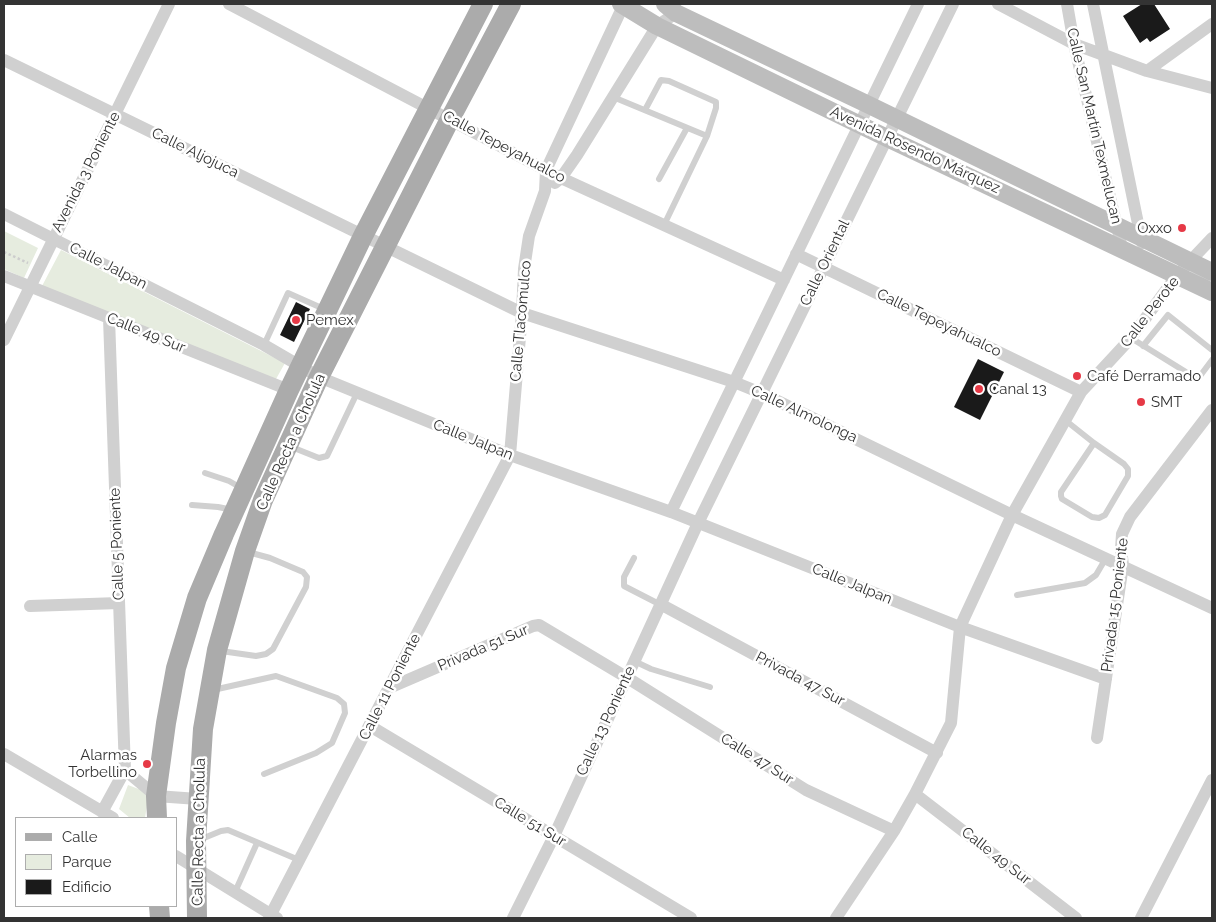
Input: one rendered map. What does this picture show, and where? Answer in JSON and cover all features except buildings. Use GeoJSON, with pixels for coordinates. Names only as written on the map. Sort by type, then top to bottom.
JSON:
{"type":"FeatureCollection","features":[{"type":"Feature","properties":{"kind":"main road","name":"Calle Recta a Cholula"},"geometry":{"type":"LineString","coordinates":[[157,817],[156,796],[176,668],[197,598],[234,510],[300,366],[363,236],[483,4]]}},
{"type":"Feature","properties":{"kind":"main road","name":"Calle Recta a Cholula"},"geometry":{"type":"LineString","coordinates":[[197,918],[196,841],[203,730],[217,650],[245,551],[263,500],[319,378],[450,119],[511,4]]}},
{"type":"Feature","properties":{"kind":"main road","name":"Avenida Rosendo Márquez"},"geometry":{"type":"LineString","coordinates":[[622,5],[657,26],[887,138],[1212,292]]}},
{"type":"Feature","properties":{"kind":"main road","name":"Avenida Rosendo Márquez"},"geometry":{"type":"LineString","coordinates":[[671,8],[1212,272]]}},
{"type":"Feature","properties":{"kind":"street","name":"Avenida 3 Poniente"},"geometry":{"type":"LineString","coordinates":[[4,340],[169,4]]}},
{"type":"Feature","properties":{"kind":"street","name":"Calle Tepeyahualco"},"geometry":{"type":"LineString","coordinates":[[229,4],[429,107],[561,178],[784,280]]}},
{"type":"Feature","properties":{"kind":"street","name":"Calle Oriental"},"geometry":{"type":"LineString","coordinates":[[671,512],[918,4]]}},
{"type":"Feature","properties":{"kind":"street","name":"Calle Oriental"},"geometry":{"type":"LineString","coordinates":[[698,523],[953,4]]}},
{"type":"Feature","properties":{"kind":"street"},"geometry":{"type":"LineString","coordinates":[[998,4],[1074,44],[1148,70],[1212,88]]}},
{"type":"Feature","properties":{"kind":"street","name":"Calle San Martín Texmelucan"},"geometry":{"type":"LineString","coordinates":[[1067,4],[1074,44],[1122,248]]}},
{"type":"Feature","properties":{"kind":"street","name":"Calle San Martín Texmelucan"},"geometry":{"type":"LineString","coordinates":[[1093,4],[1146,260]]}},
{"type":"Feature","properties":{"kind":"street","name":"Calle Tlacomulco"},"geometry":{"type":"LineString","coordinates":[[510,455],[524,269],[529,236],[545,191],[546,170],[622,5]]}},
{"type":"Feature","properties":{"kind":"street"},"geometry":{"type":"LineString","coordinates":[[545,191],[561,178],[657,26],[671,8]]}},
{"type":"Feature","properties":{"kind":"street"},"geometry":{"type":"LineString","coordinates":[[1148,70],[1212,24]]}},
{"type":"Feature","properties":{"kind":"street","name":"Calle Aljojuca"},"geometry":{"type":"LineString","coordinates":[[4,60],[385,247]]}},
{"type":"Feature","properties":{"kind":"street","name":"Calle Jalpan"},"geometry":{"type":"LineString","coordinates":[[4,214],[264,345],[319,378],[510,455],[671,512],[960,627],[1106,679]]}},
{"type":"Feature","properties":{"kind":"street","name":"Calle Perote"},"geometry":{"type":"LineString","coordinates":[[960,627],[1012,515],[1081,392],[1131,338],[1177,275],[1212,238]]}},
{"type":"Feature","properties":{"kind":"street","name":"Calle Almolonga"},"geometry":{"type":"LineString","coordinates":[[385,247],[522,313],[761,392],[1012,515],[1212,608]]}},
{"type":"Feature","properties":{"kind":"street","name":"Calle Tepeyahualco"},"geometry":{"type":"LineString","coordinates":[[796,254],[1081,392]]}},
{"type":"Feature","properties":{"kind":"street","name":"Calle 49 Sur"},"geometry":{"type":"LineString","coordinates":[[4,276],[289,390]]}},
{"type":"Feature","properties":{"kind":"street","name":"Calle 5 Poniente"},"geometry":{"type":"LineString","coordinates":[[108,318],[125,770]]}},
{"type":"Feature","properties":{"kind":"street","name":"Privada 15 Poniente"},"geometry":{"type":"LineString","coordinates":[[1097,738],[1123,565],[1122,534],[1130,517],[1212,410]]}},
{"type":"Feature","properties":{"kind":"street","name":"Calle 11 Poniente"},"geometry":{"type":"LineString","coordinates":[[272,917],[299,860],[510,455]]}},
{"type":"Feature","properties":{"kind":"street","name":"Calle 13 Poniente"},"geometry":{"type":"LineString","coordinates":[[513,918],[554,836],[626,676],[662,605],[698,523]]}},
{"type":"Feature","properties":{"kind":"street"},"geometry":{"type":"LineString","coordinates":[[30,606],[119,603]]}},
{"type":"Feature","properties":{"kind":"street","name":"Privada 47 Sur"},"geometry":{"type":"LineString","coordinates":[[662,605],[938,753]]}},
{"type":"Feature","properties":{"kind":"street","name":"Privada 51 Sur"},"geometry":{"type":"LineString","coordinates":[[389,688],[539,625],[626,676]]}},
{"type":"Feature","properties":{"kind":"street"},"geometry":{"type":"LineString","coordinates":[[836,918],[894,831],[916,794],[952,723],[960,627]]}},
{"type":"Feature","properties":{"kind":"street","name":"Calle 47 Sur"},"geometry":{"type":"LineString","coordinates":[[626,676],[806,790],[894,831]]}},
{"type":"Feature","properties":{"kind":"street","name":"Calle 51 Sur"},"geometry":{"type":"LineString","coordinates":[[370,726],[554,836],[675,912],[691,918]]}},
{"type":"Feature","properties":{"kind":"street"},"geometry":{"type":"LineString","coordinates":[[4,754],[108,815],[125,770],[156,796],[198,799]]}},
{"type":"Feature","properties":{"kind":"street"},"geometry":{"type":"LineString","coordinates":[[1141,918],[1212,780]]}},
{"type":"Feature","properties":{"kind":"street","name":"Calle 49 Sur"},"geometry":{"type":"LineString","coordinates":[[916,794],[1076,918]]}},
{"type":"Feature","properties":{"kind":"street"},"geometry":{"type":"LineString","coordinates":[[178,857],[272,917]]}},
{"type":"Feature","properties":{"kind":"lane"},"geometry":{"type":"LineString","coordinates":[[644,110],[662,80],[668,80],[716,102],[716,108],[707,136],[664,225]]}},
{"type":"Feature","properties":{"kind":"lane"},"geometry":{"type":"LineString","coordinates":[[613,97],[707,136]]}},
{"type":"Feature","properties":{"kind":"lane"},"geometry":{"type":"LineString","coordinates":[[659,179],[687,128]]}},
{"type":"Feature","properties":{"kind":"lane"},"geometry":{"type":"LineString","coordinates":[[264,345],[288,293],[328,311]]}},
{"type":"Feature","properties":{"kind":"lane"},"geometry":{"type":"LineString","coordinates":[[1143,346],[1168,315],[1212,350]]}},
{"type":"Feature","properties":{"kind":"lane"},"geometry":{"type":"LineString","coordinates":[[1131,338],[1194,377],[1200,376],[1212,360]]}},
{"type":"Feature","properties":{"kind":"lane"},"geometry":{"type":"LineString","coordinates":[[288,446],[319,458],[327,456],[357,393]]}},
{"type":"Feature","properties":{"kind":"lane"},"geometry":{"type":"LineString","coordinates":[[1065,420],[1128,469],[1128,476],[1105,515],[1099,518],[1092,517],[1062,499],[1061,496],[1061,492],[1094,443]]}},
{"type":"Feature","properties":{"kind":"lane"},"geometry":{"type":"LineString","coordinates":[[205,473],[229,481],[244,489]]}},
{"type":"Feature","properties":{"kind":"lane"},"geometry":{"type":"LineString","coordinates":[[192,505],[234,510]]}},
{"type":"Feature","properties":{"kind":"lane"},"geometry":{"type":"LineString","coordinates":[[217,650],[256,656],[266,654],[273,649],[306,587],[307,578],[303,572],[270,558],[245,551]]}},
{"type":"Feature","properties":{"kind":"lane"},"geometry":{"type":"LineString","coordinates":[[634,558],[624,577],[624,586],[662,605]]}},
{"type":"Feature","properties":{"kind":"lane"},"geometry":{"type":"LineString","coordinates":[[1017,595],[1085,583],[1096,575],[1106,558]]}},
{"type":"Feature","properties":{"kind":"lane"},"geometry":{"type":"LineString","coordinates":[[634,661],[651,669],[710,688]]}},
{"type":"Feature","properties":{"kind":"lane"},"geometry":{"type":"LineString","coordinates":[[209,691],[231,688],[276,676],[337,698],[344,704],[346,713],[332,743],[316,753],[264,774]]}},
{"type":"Feature","properties":{"kind":"lane"},"geometry":{"type":"LineString","coordinates":[[196,841],[228,830],[299,860]]}},
{"type":"Feature","properties":{"kind":"lane"},"geometry":{"type":"LineString","coordinates":[[235,892],[257,842]]}},
{"type":"Feature","properties":{"kind":"path"},"geometry":{"type":"LineString","coordinates":[[4,252],[38,268]]}},
{"type":"Feature","properties":{"kind":"green space"},"geometry":{"type":"Polygon","coordinates":[[[4,231],[38,248],[24,278],[4,269],[4,231]]]}},
{"type":"Feature","properties":{"kind":"green space"},"geometry":{"type":"Polygon","coordinates":[[[61,250],[285,363],[276,379],[42,286],[61,250]]]}},
{"type":"Feature","properties":{"kind":"green space"},"geometry":{"type":"Polygon","coordinates":[[[128,785],[144,791],[148,799],[145,817],[129,817],[119,809],[128,785]]]}},
{"type":"Feature","properties":{"kind":"place","name":"Oxxo"},"geometry":{"type":"Point","coordinates":[1182,228]}},
{"type":"Feature","properties":{"kind":"place","name":"Pemex"},"geometry":{"type":"Point","coordinates":[296,320]}},
{"type":"Feature","properties":{"kind":"place","name":"Café Derramado"},"geometry":{"type":"Point","coordinates":[1077,376]}},
{"type":"Feature","properties":{"kind":"place","name":"Canal 13"},"geometry":{"type":"Point","coordinates":[979,389]}},
{"type":"Feature","properties":{"kind":"place","name":"SMT"},"geometry":{"type":"Point","coordinates":[1141,402]}},
{"type":"Feature","properties":{"kind":"place","name":"Alarmas Torbellino"},"geometry":{"type":"Point","coordinates":[147,764]}}]}
